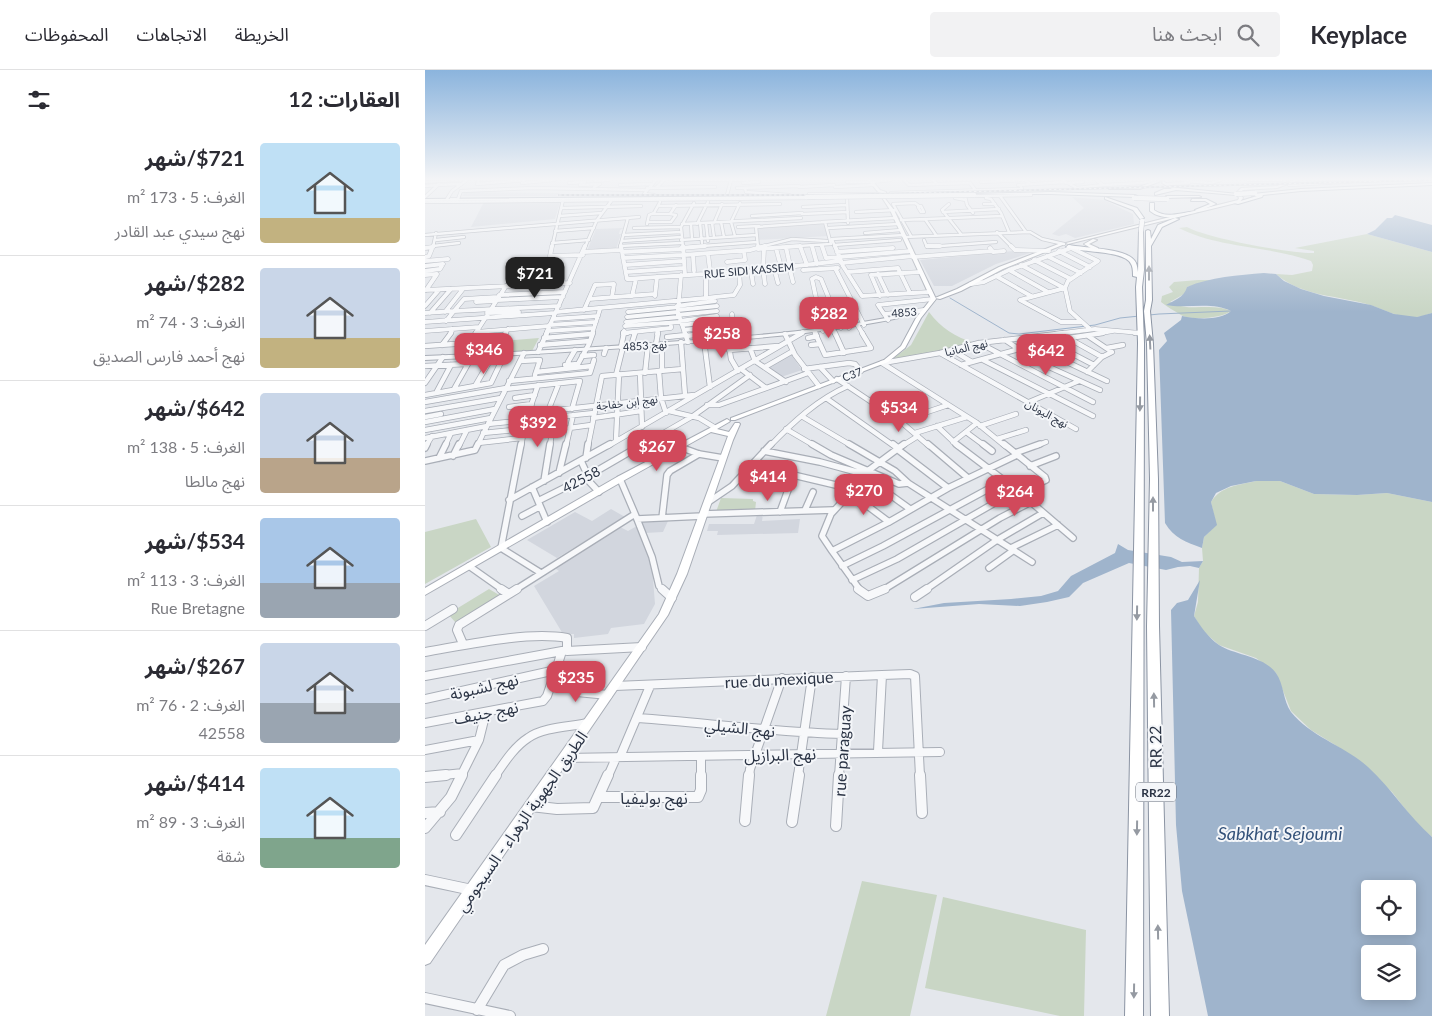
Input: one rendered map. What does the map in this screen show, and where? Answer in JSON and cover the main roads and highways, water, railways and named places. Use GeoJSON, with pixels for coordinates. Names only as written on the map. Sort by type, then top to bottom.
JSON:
{"type":"FeatureCollection","features":[{"type":"Feature","properties":{"kind":"highway"},"geometry":{"type":"LineString","coordinates":[[1139,287],[1142,224]]}},
{"type":"Feature","properties":{"kind":"highway"},"geometry":{"type":"LineString","coordinates":[[1134,1016],[1138,768],[1140,333],[1149,300],[1148,224]]}},
{"type":"Feature","properties":{"kind":"highway"},"geometry":{"type":"LineString","coordinates":[[1149,246],[1160,226],[1164,224]]}},
{"type":"Feature","properties":{"kind":"highway"},"geometry":{"type":"LineString","coordinates":[[1068,245],[1134,253],[1138,250],[1141,242]]}},
{"type":"Feature","properties":{"kind":"highway"},"geometry":{"type":"LineString","coordinates":[[1068,245],[1109,252],[1129,258],[1134,263],[1144,318]]}},
{"type":"Feature","properties":{"kind":"highway","name":"RR 22"},"geometry":{"type":"LineString","coordinates":[[1144,318],[1150,344],[1160,1016]]}},
{"type":"Feature","properties":{"kind":"main road"},"geometry":{"type":"LineString","coordinates":[[899,224],[920,272],[935,298]]}},
{"type":"Feature","properties":{"kind":"main road"},"geometry":{"type":"LineString","coordinates":[[935,298],[957,291],[1001,268],[1068,245],[1147,224]]}},
{"type":"Feature","properties":{"kind":"main road"},"geometry":{"type":"LineString","coordinates":[[1068,245],[1151,224]]}},
{"type":"Feature","properties":{"kind":"main road"},"geometry":{"type":"LineString","coordinates":[[1096,249],[1088,247],[1086,244],[1101,237]]}},
{"type":"Feature","properties":{"kind":"main road"},"geometry":{"type":"LineString","coordinates":[[935,298],[957,291]]}},
{"type":"Feature","properties":{"kind":"main road","name":"C37"},"geometry":{"type":"LineString","coordinates":[[732,423],[751,412],[882,363],[903,347],[925,309],[935,298]]}},
{"type":"Feature","properties":{"kind":"main road"},"geometry":{"type":"LineString","coordinates":[[425,592],[710,429],[732,423]]}},
{"type":"Feature","properties":{"kind":"main road","name":"الطريق الجهوية الزهراء - السيجومي"},"geometry":{"type":"LineString","coordinates":[[425,958],[612,690],[672,598],[723,458],[732,423]]}},
{"type":"Feature","properties":{"kind":"main road"},"geometry":{"type":"LineString","coordinates":[[710,429],[729,437]]}},
{"type":"Feature","properties":{"kind":"water"},"geometry":{"type":"Polygon","coordinates":[[[1381,224],[1432,225],[1432,252],[1367,234],[1381,224]]]}},
{"type":"Feature","properties":{"kind":"water"},"geometry":{"type":"Polygon","coordinates":[[[1264,273],[1276,274],[1284,281],[1301,289],[1324,296],[1371,305],[1394,314],[1417,317],[1432,313],[1432,502],[1387,493],[1357,495],[1314,494],[1280,481],[1256,481],[1231,486],[1216,493],[1211,502],[1217,525],[1204,537],[1202,548],[1181,539],[1165,523],[1159,350],[1167,341],[1164,333],[1181,320],[1182,316],[1214,318],[1231,311],[1216,306],[1166,305],[1181,296],[1187,287],[1205,281],[1264,273]]]}},
{"type":"Feature","properties":{"kind":"water"},"geometry":{"type":"Polygon","coordinates":[[[1118,544],[1128,550],[1171,557],[1182,562],[1203,561],[1199,568],[1190,566],[1166,570],[1129,563],[1083,583],[1069,597],[1047,602],[1020,606],[979,604],[913,609],[944,603],[1041,596],[1058,591],[1071,576],[1115,553],[1118,544]]]}},
{"type":"Feature","properties":{"kind":"water","name":"Sabkhat Sejoumi"},"geometry":{"type":"Polygon","coordinates":[[[1200,580],[1194,616],[1208,635],[1219,645],[1257,659],[1271,667],[1279,677],[1288,708],[1299,721],[1368,767],[1432,837],[1432,1016],[1208,1016],[1182,891],[1176,825],[1171,610],[1177,603],[1188,600],[1200,580]]]}},
{"type":"Feature","properties":{"kind":"waterway"},"geometry":{"type":"LineString","coordinates":[[950,298],[1009,333],[1019,334],[1095,325],[1120,318],[1159,314],[1231,311]]}}]}
